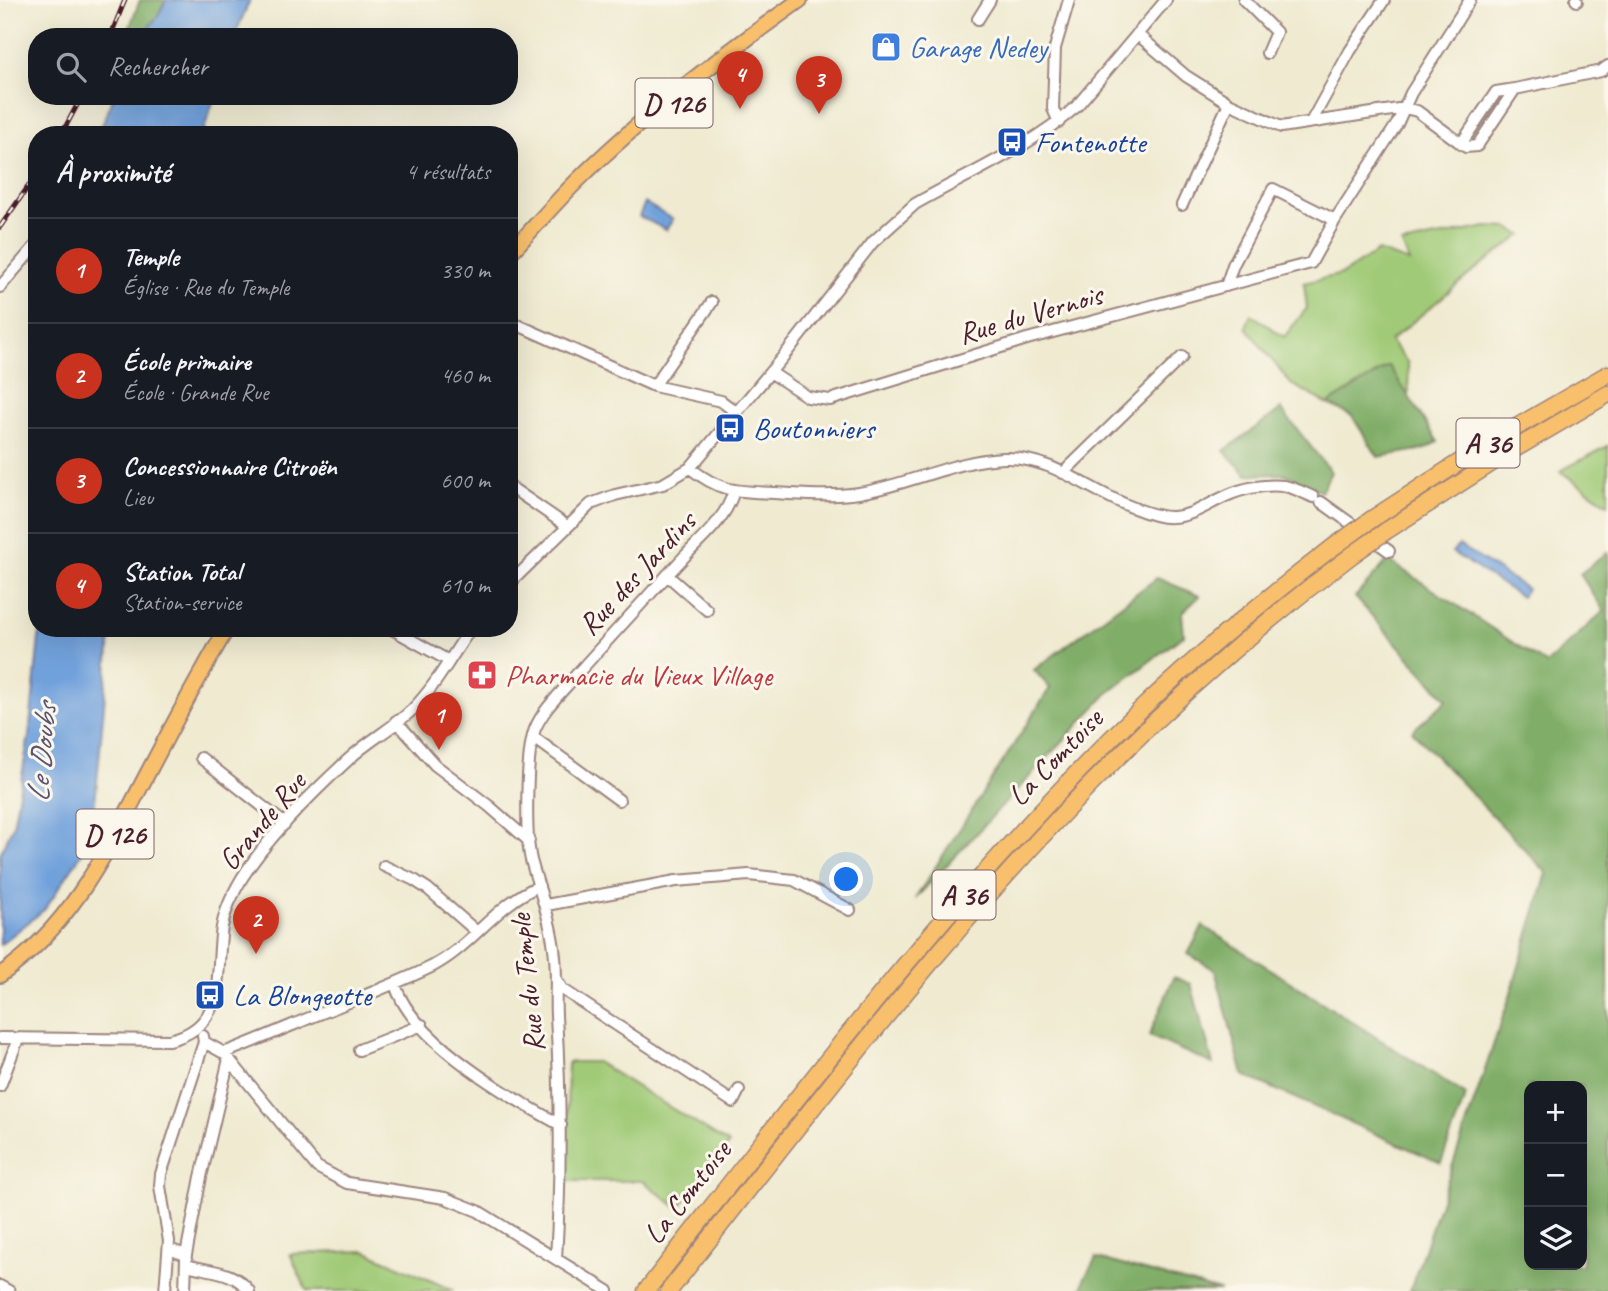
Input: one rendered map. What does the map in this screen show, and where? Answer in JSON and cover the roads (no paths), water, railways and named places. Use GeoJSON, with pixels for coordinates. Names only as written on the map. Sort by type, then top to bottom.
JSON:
{"type":"FeatureCollection","features":[{"type":"Feature","properties":{"kind":"highway","name":"La Comtoise"},"geometry":{"type":"LineString","coordinates":[[646,1291],[901,969],[1041,810],[1166,686],[1240,621],[1372,519],[1489,443],[1608,374]]}},
{"type":"Feature","properties":{"kind":"highway","name":"La Comtoise"},"geometry":{"type":"LineString","coordinates":[[669,1291],[931,961],[1055,821],[1113,762],[1212,668],[1352,555],[1501,457],[1608,394]]}},
{"type":"Feature","properties":{"kind":"main road","name":"D 126"},"geometry":{"type":"LineString","coordinates":[[518,244],[576,183],[637,128],[744,40],[800,0]]}},
{"type":"Feature","properties":{"kind":"main road","name":"D 126"},"geometry":{"type":"LineString","coordinates":[[543,218],[694,86],[752,41],[814,0]]}},
{"type":"Feature","properties":{"kind":"main road","name":"D 126"},"geometry":{"type":"LineString","coordinates":[[0,975],[24,959],[48,936],[86,886],[222,637]]}},
{"type":"Feature","properties":{"kind":"street"},"geometry":{"type":"LineString","coordinates":[[978,19],[990,0]]}},
{"type":"Feature","properties":{"kind":"street"},"geometry":{"type":"LineString","coordinates":[[1059,122],[1053,109],[1055,48],[1069,0]]}},
{"type":"Feature","properties":{"kind":"street"},"geometry":{"type":"LineString","coordinates":[[518,575],[591,503],[663,484],[690,468],[770,373],[873,242],[915,204],[1031,141],[1059,122],[1076,107],[1166,0]]}},
{"type":"Feature","properties":{"kind":"street"},"geometry":{"type":"LineString","coordinates":[[1244,0],[1276,33],[1267,52]]}},
{"type":"Feature","properties":{"kind":"street"},"geometry":{"type":"LineString","coordinates":[[1311,122],[1350,51],[1384,0]]}},
{"type":"Feature","properties":{"kind":"street"},"geometry":{"type":"LineString","coordinates":[[1226,286],[1233,265],[1273,189],[1335,219],[1397,124],[1411,93],[1470,0]]}},
{"type":"Feature","properties":{"kind":"street"},"geometry":{"type":"LineString","coordinates":[[1137,34],[1186,76],[1229,103],[1281,127],[1405,108],[1417,111],[1461,144],[1496,92],[1601,71],[1608,66]]}},
{"type":"Feature","properties":{"kind":"street"},"geometry":{"type":"LineString","coordinates":[[1182,205],[1229,103]]}},
{"type":"Feature","properties":{"kind":"street","name":"Rue du Vernois"},"geometry":{"type":"LineString","coordinates":[[770,373],[808,397],[830,400],[1027,339],[1311,263],[1335,219]]}},
{"type":"Feature","properties":{"kind":"street"},"geometry":{"type":"LineString","coordinates":[[0,286],[28,254]]}},
{"type":"Feature","properties":{"kind":"street"},"geometry":{"type":"LineString","coordinates":[[654,386],[712,302]]}},
{"type":"Feature","properties":{"kind":"street"},"geometry":{"type":"LineString","coordinates":[[518,325],[654,386],[721,401],[736,412]]}},
{"type":"Feature","properties":{"kind":"street"},"geometry":{"type":"LineString","coordinates":[[1063,473],[1182,357]]}},
{"type":"Feature","properties":{"kind":"street"},"geometry":{"type":"LineString","coordinates":[[690,468],[710,483],[734,491],[821,496],[860,493],[979,461],[1026,459],[1063,473],[1118,502],[1149,514],[1170,518],[1189,515],[1228,495],[1254,487],[1285,486],[1317,500],[1389,551]]}},
{"type":"Feature","properties":{"kind":"street","name":"Rue des Jardins"},"geometry":{"type":"LineString","coordinates":[[529,841],[529,753],[541,718],[667,575],[717,525],[730,505],[734,491]]}},
{"type":"Feature","properties":{"kind":"street"},"geometry":{"type":"LineString","coordinates":[[518,492],[567,526]]}},
{"type":"Feature","properties":{"kind":"street"},"geometry":{"type":"LineString","coordinates":[[667,575],[707,610]]}},
{"type":"Feature","properties":{"kind":"street"},"geometry":{"type":"LineString","coordinates":[[406,637],[449,661]]}},
{"type":"Feature","properties":{"kind":"street","name":"Grande Rue"},"geometry":{"type":"LineString","coordinates":[[200,1026],[209,1016],[214,1002],[222,927],[229,902],[243,877],[285,824],[349,759],[411,711],[465,637]]}},
{"type":"Feature","properties":{"kind":"street"},"geometry":{"type":"LineString","coordinates":[[396,722],[435,765],[529,841]]}},
{"type":"Feature","properties":{"kind":"street"},"geometry":{"type":"LineString","coordinates":[[533,737],[620,800]]}},
{"type":"Feature","properties":{"kind":"street"},"geometry":{"type":"LineString","coordinates":[[201,758],[285,824]]}},
{"type":"Feature","properties":{"kind":"street","name":"Rue du Temple"},"geometry":{"type":"LineString","coordinates":[[529,841],[531,858],[552,933],[557,981],[561,1190],[556,1259]]}},
{"type":"Feature","properties":{"kind":"street"},"geometry":{"type":"LineString","coordinates":[[384,866],[428,889],[477,932]]}},
{"type":"Feature","properties":{"kind":"street"},"geometry":{"type":"LineString","coordinates":[[546,905],[676,881],[749,875],[794,880],[850,910]]}},
{"type":"Feature","properties":{"kind":"street"},"geometry":{"type":"LineString","coordinates":[[227,1056],[434,965],[465,944],[504,905],[539,886]]}},
{"type":"Feature","properties":{"kind":"street"},"geometry":{"type":"LineString","coordinates":[[557,981],[562,989],[733,1102],[739,1090]]}},
{"type":"Feature","properties":{"kind":"street"},"geometry":{"type":"LineString","coordinates":[[395,984],[399,998],[433,1037],[493,1085],[561,1125]]}},
{"type":"Feature","properties":{"kind":"street"},"geometry":{"type":"LineString","coordinates":[[359,1050],[422,1025]]}},
{"type":"Feature","properties":{"kind":"street"},"geometry":{"type":"LineString","coordinates":[[0,1038],[169,1040],[188,1036],[200,1026],[204,1042],[161,1174],[160,1186],[169,1249],[164,1291]]}},
{"type":"Feature","properties":{"kind":"street"},"geometry":{"type":"LineString","coordinates":[[1,1082],[18,1039]]}},
{"type":"Feature","properties":{"kind":"street"},"geometry":{"type":"LineString","coordinates":[[204,1042],[227,1056],[317,1167],[347,1183],[445,1198],[478,1211],[608,1291]]}},
{"type":"Feature","properties":{"kind":"street"},"geometry":{"type":"LineString","coordinates":[[185,1291],[186,1260],[227,1056]]}},
{"type":"Feature","properties":{"kind":"street"},"geometry":{"type":"LineString","coordinates":[[169,1249],[186,1260],[228,1273],[241,1280],[249,1291]]}},
{"type":"Feature","properties":{"kind":"street"},"geometry":{"type":"LineString","coordinates":[[0,1286],[9,1291]]}},
{"type":"Feature","properties":{"kind":"water"},"geometry":{"type":"Polygon","coordinates":[[[166,0],[250,0],[238,28],[148,28],[166,0]]]}},
{"type":"Feature","properties":{"kind":"water"},"geometry":{"type":"Polygon","coordinates":[[[110,105],[212,105],[205,126],[102,126],[110,105]]]}},
{"type":"Feature","properties":{"kind":"water"},"geometry":{"type":"Polygon","coordinates":[[[645,203],[673,219],[666,230],[639,216],[645,203]]]}},
{"type":"Feature","properties":{"kind":"water"},"geometry":{"type":"Polygon","coordinates":[[[1459,545],[1527,589],[1521,597],[1452,552],[1459,545]]]}},
{"type":"Feature","properties":{"kind":"water","name":"Le Doubs"},"geometry":{"type":"Polygon","coordinates":[[[39,637],[110,637],[90,841],[45,909],[0,945],[0,854],[13,826],[29,736],[39,637]]]}},
{"type":"Feature","properties":{"kind":"railway"},"geometry":{"type":"LineString","coordinates":[[114,28],[125,0]]}},
{"type":"Feature","properties":{"kind":"railway"},"geometry":{"type":"LineString","coordinates":[[66,126],[77,105]]}},
{"type":"Feature","properties":{"kind":"railway"},"geometry":{"type":"LineString","coordinates":[[0,227],[28,187]]}},
{"type":"Feature","properties":{"kind":"place","name":"Garage Nedey"},"geometry":{"type":"Point","coordinates":[886,47]}},
{"type":"Feature","properties":{"kind":"place","name":"Station Total"},"geometry":{"type":"Point","coordinates":[740,109]}},
{"type":"Feature","properties":{"kind":"place","name":"Concessionnaire Citroën"},"geometry":{"type":"Point","coordinates":[819,114]}},
{"type":"Feature","properties":{"kind":"place","name":"Fontenotte"},"geometry":{"type":"Point","coordinates":[1012,142]}},
{"type":"Feature","properties":{"kind":"place","name":"Boutonniers"},"geometry":{"type":"Point","coordinates":[730,428]}},
{"type":"Feature","properties":{"kind":"place","name":"Pharmacie du Vieux Village"},"geometry":{"type":"Point","coordinates":[482,675]}},
{"type":"Feature","properties":{"kind":"place","name":"Temple"},"geometry":{"type":"Point","coordinates":[439,750]}},
{"type":"Feature","properties":{"kind":"place","name":"École primaire"},"geometry":{"type":"Point","coordinates":[256,954]}},
{"type":"Feature","properties":{"kind":"place","name":"La Blongeotte"},"geometry":{"type":"Point","coordinates":[210,995]}}]}
